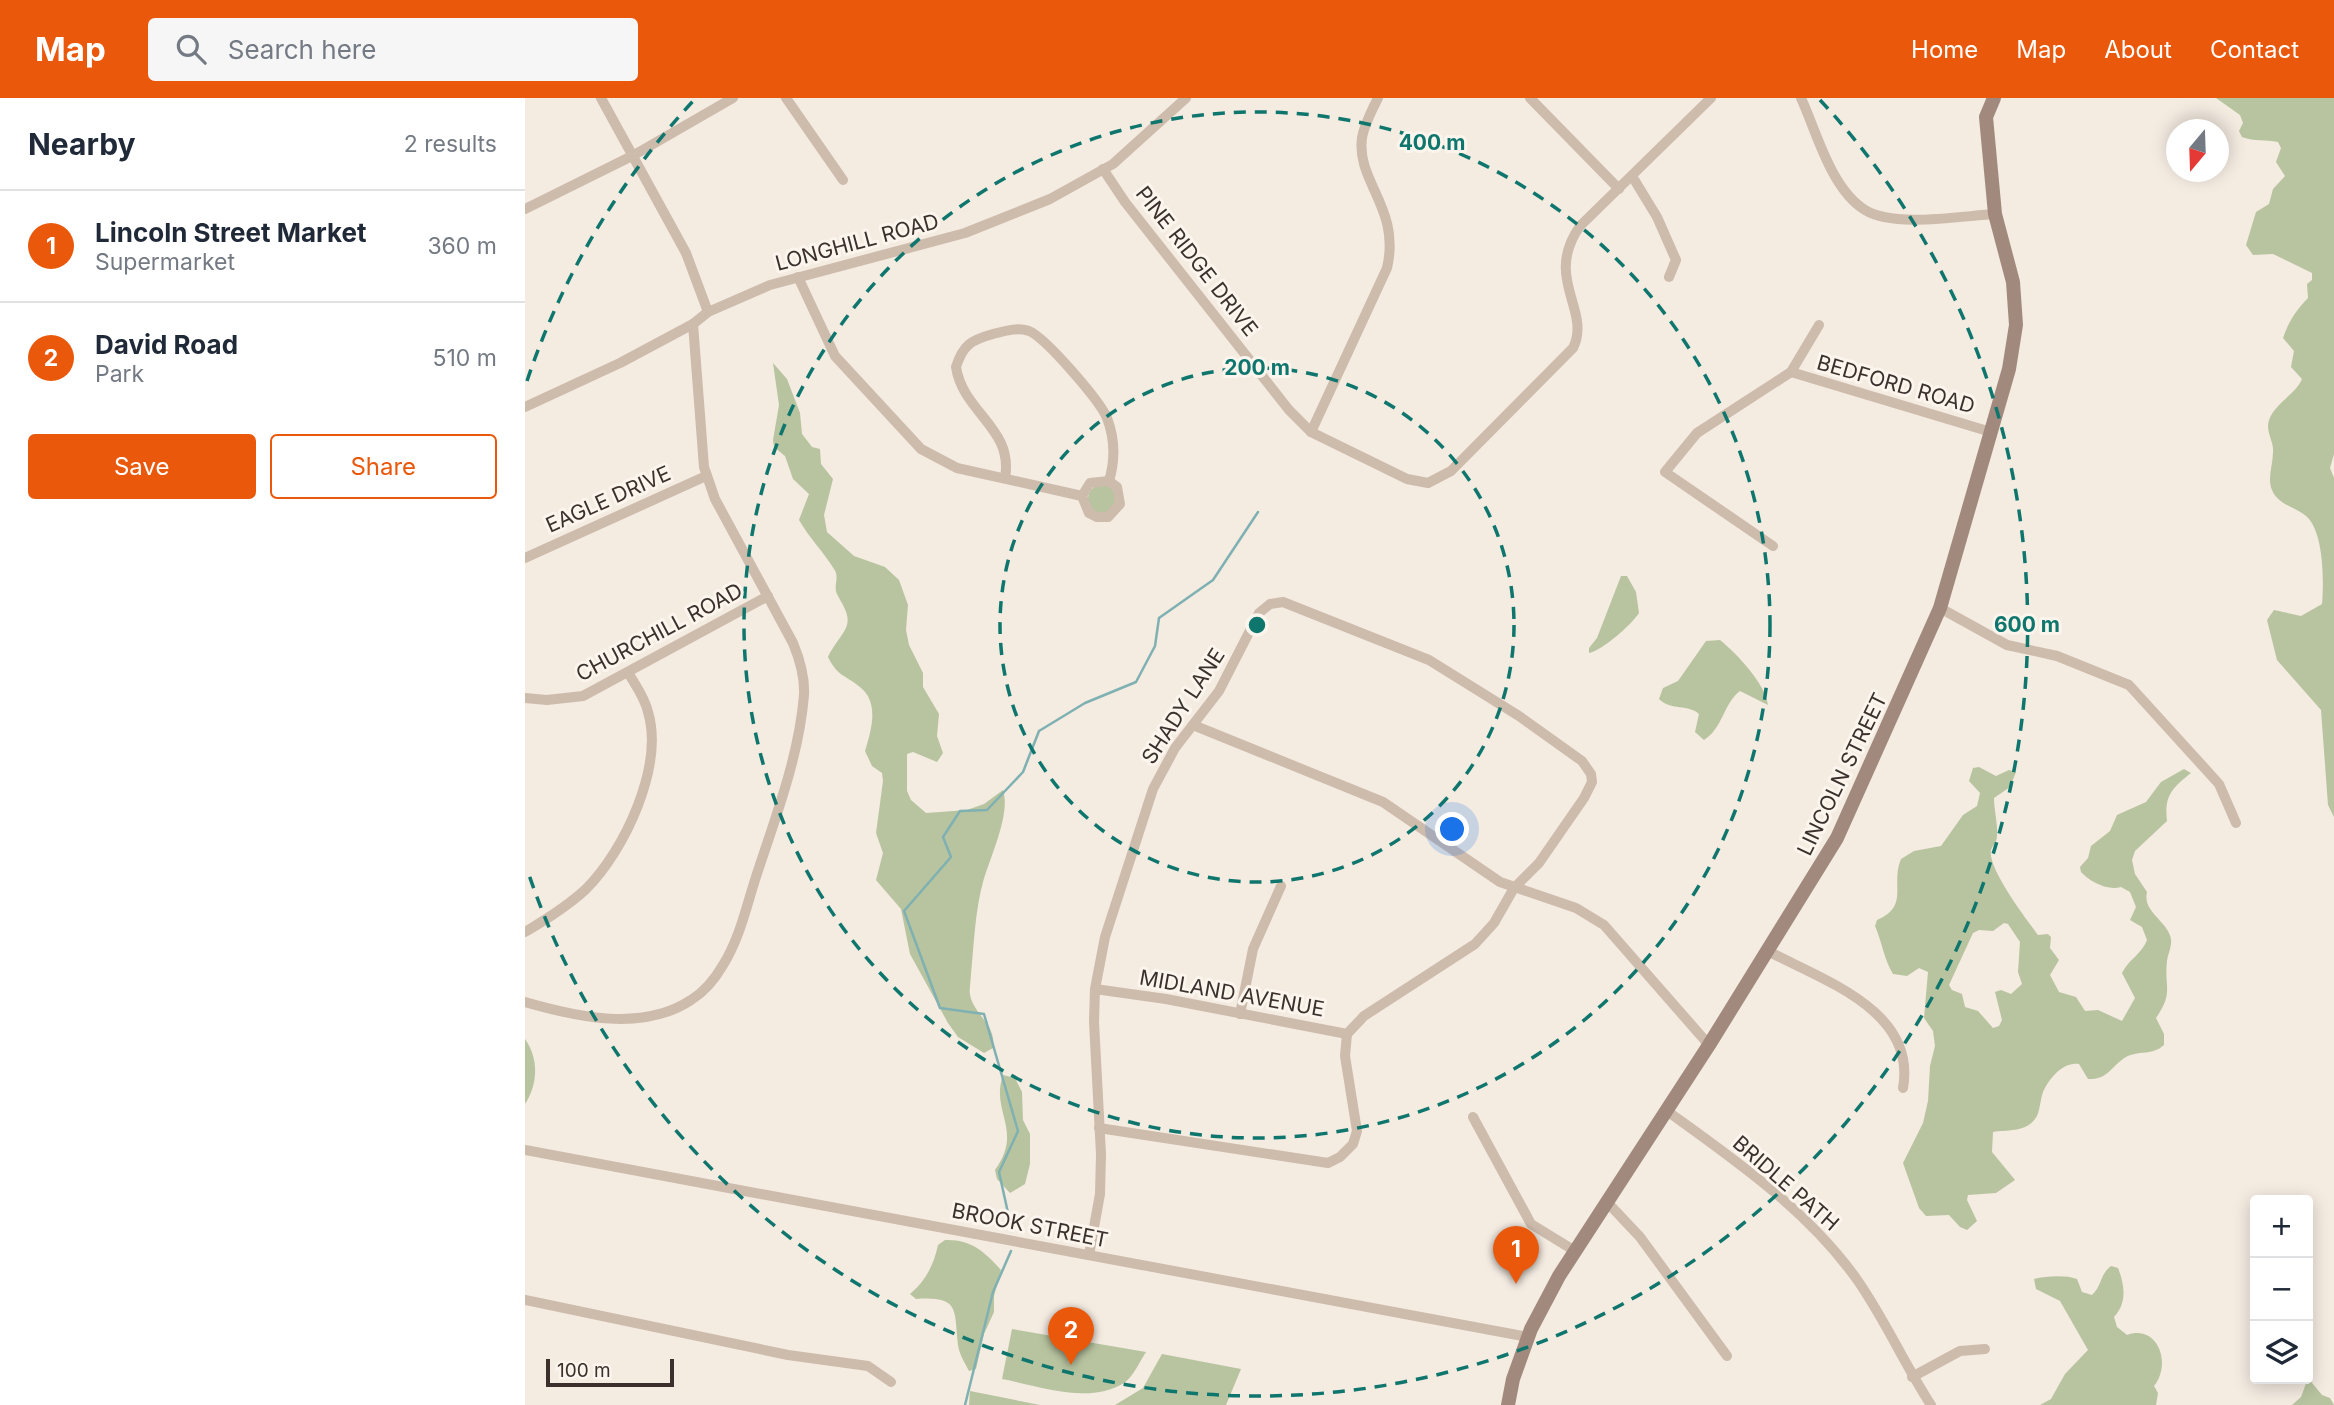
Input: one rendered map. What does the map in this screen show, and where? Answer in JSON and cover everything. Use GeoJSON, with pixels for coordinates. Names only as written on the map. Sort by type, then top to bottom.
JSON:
{"type":"FeatureCollection","features":[{"type":"Feature","properties":{"kind":"main road","name":"LINCOLN STREET"},"geometry":{"type":"LineString","coordinates":[[1508,1405],[1513,1379],[1528,1338],[1575,1251],[1823,864],[1854,806],[1940,608],[2009,369],[2016,325],[2013,282],[1995,214],[1986,117],[1993,98]]}},
{"type":"Feature","properties":{"kind":"street"},"geometry":{"type":"LineString","coordinates":[[601,98],[686,253],[708,312]]}},
{"type":"Feature","properties":{"kind":"street"},"geometry":{"type":"LineString","coordinates":[[525,209],[634,155],[733,98]]}},
{"type":"Feature","properties":{"kind":"street"},"geometry":{"type":"LineString","coordinates":[[786,98],[843,180]]}},
{"type":"Feature","properties":{"kind":"street"},"geometry":{"type":"LineString","coordinates":[[1311,432],[1387,268],[1392,247],[1387,214],[1362,151],[1363,132],[1378,98]]}},
{"type":"Feature","properties":{"kind":"street"},"geometry":{"type":"LineString","coordinates":[[1530,98],[1619,189]]}},
{"type":"Feature","properties":{"kind":"street","name":"PINE RIDGE DRIVE"},"geometry":{"type":"LineString","coordinates":[[1104,169],[1125,202],[1289,410],[1311,432],[1407,479],[1428,483],[1451,471],[1573,348],[1577,340],[1576,325],[1567,284],[1565,253],[1580,226],[1711,98]]}},
{"type":"Feature","properties":{"kind":"street"},"geometry":{"type":"LineString","coordinates":[[1801,98],[1836,176],[1853,200],[1865,210],[1877,215],[1926,219],[1995,214]]}},
{"type":"Feature","properties":{"kind":"street","name":"LONGHILL ROAD"},"geometry":{"type":"LineString","coordinates":[[525,407],[620,363],[693,324],[708,312],[770,285],[965,233],[1049,199],[1104,169],[1137,145],[1182,99]]}},
{"type":"Feature","properties":{"kind":"street"},"geometry":{"type":"LineString","coordinates":[[1632,176],[1672,246],[1676,260],[1669,277]]}},
{"type":"Feature","properties":{"kind":"street"},"geometry":{"type":"LineString","coordinates":[[798,276],[835,356],[921,449],[957,468],[1082,496]]}},
{"type":"Feature","properties":{"kind":"street"},"geometry":{"type":"LineString","coordinates":[[525,1002],[621,1019],[654,1016],[693,999],[723,965],[738,932],[778,806],[804,694],[802,665],[715,499],[706,476],[693,324]]}},
{"type":"Feature","properties":{"kind":"street"},"geometry":{"type":"LineString","coordinates":[[1773,546],[1665,471],[1697,433],[1791,372],[1819,324]]}},
{"type":"Feature","properties":{"kind":"street"},"geometry":{"type":"LineString","coordinates":[[1005,478],[1007,455],[1004,443],[965,395],[956,367],[966,345],[974,339],[1015,329],[1027,330],[1049,344],[1107,417],[1114,454],[1109,481],[1120,496],[1115,512],[1108,517],[1097,517],[1089,513],[1082,496]]}},
{"type":"Feature","properties":{"kind":"street","name":"BEDFORD ROAD"},"geometry":{"type":"LineString","coordinates":[[1791,372],[1991,432]]}},
{"type":"Feature","properties":{"kind":"street","name":"EAGLE DRIVE"},"geometry":{"type":"LineString","coordinates":[[525,558],[706,476]]}},
{"type":"Feature","properties":{"kind":"street"},"geometry":{"type":"LineString","coordinates":[[1082,496],[1090,483],[1109,481]]}},
{"type":"Feature","properties":{"kind":"street","name":"CHURCHILL ROAD"},"geometry":{"type":"LineString","coordinates":[[525,698],[547,701],[583,696],[629,674],[768,596]]}},
{"type":"Feature","properties":{"kind":"street","name":"SHADY LANE"},"geometry":{"type":"LineString","coordinates":[[1089,1255],[1100,1194],[1095,989],[1105,937],[1153,789],[1164,765],[1219,691],[1259,613],[1277,601],[1304,609],[1429,660],[1519,716],[1582,761],[1591,774],[1592,782],[1584,797],[1539,863],[1514,888]]}},
{"type":"Feature","properties":{"kind":"street"},"geometry":{"type":"LineString","coordinates":[[1940,608],[2007,645],[2057,656],[2129,685],[2219,784],[2236,823]]}},
{"type":"Feature","properties":{"kind":"street"},"geometry":{"type":"LineString","coordinates":[[525,932],[563,908],[588,887],[612,858],[633,816],[650,763],[653,737],[645,702],[629,674]]}},
{"type":"Feature","properties":{"kind":"street"},"geometry":{"type":"LineString","coordinates":[[1193,724],[1383,802],[1514,888],[1576,908],[1604,925],[1709,1045]]}},
{"type":"Feature","properties":{"kind":"street"},"geometry":{"type":"LineString","coordinates":[[1240,1014],[1253,949],[1281,886]]}},
{"type":"Feature","properties":{"kind":"street","name":"MIDLAND AVENUE"},"geometry":{"type":"LineString","coordinates":[[1095,989],[1166,999],[1347,1034],[1364,1016],[1475,944],[1494,923],[1514,888]]}},
{"type":"Feature","properties":{"kind":"street"},"geometry":{"type":"LineString","coordinates":[[1768,951],[1836,984],[1869,1005],[1898,1045],[1907,1069],[1903,1088]]}},
{"type":"Feature","properties":{"kind":"street"},"geometry":{"type":"LineString","coordinates":[[1099,1128],[1328,1163],[1353,1144],[1357,1131],[1345,1056],[1347,1034]]}},
{"type":"Feature","properties":{"kind":"street","name":"BRIDLE PATH"},"geometry":{"type":"LineString","coordinates":[[1667,1111],[1755,1177],[1825,1243],[1858,1281],[1912,1377],[1931,1405]]}},
{"type":"Feature","properties":{"kind":"street"},"geometry":{"type":"LineString","coordinates":[[1473,1117],[1531,1224],[1575,1251]]}},
{"type":"Feature","properties":{"kind":"street","name":"BROOK STREET"},"geometry":{"type":"LineString","coordinates":[[525,1150],[1528,1338]]}},
{"type":"Feature","properties":{"kind":"street"},"geometry":{"type":"LineString","coordinates":[[1607,1202],[1640,1237],[1727,1356]]}},
{"type":"Feature","properties":{"kind":"street"},"geometry":{"type":"LineString","coordinates":[[525,1300],[788,1355],[868,1366],[891,1382]]}},
{"type":"Feature","properties":{"kind":"street"},"geometry":{"type":"LineString","coordinates":[[1912,1377],[1960,1351],[1985,1349]]}},
{"type":"Feature","properties":{"kind":"green space"},"geometry":{"type":"Polygon","coordinates":[[[2216,98],[2334,98],[2334,454],[2330,468],[2334,478],[2334,817],[2328,805],[2321,710],[2277,660],[2267,620],[2274,610],[2301,616],[2322,604],[2323,570],[2316,533],[2306,516],[2283,502],[2272,490],[2270,476],[2273,449],[2268,426],[2277,407],[2302,379],[2291,367],[2294,351],[2283,338],[2293,317],[2308,298],[2307,284],[2312,280],[2312,273],[2273,254],[2253,255],[2246,245],[2256,212],[2269,204],[2273,189],[2285,176],[2276,162],[2281,148],[2278,142],[2242,137],[2239,131],[2243,123],[2240,115],[2216,98]]]}},
{"type":"Feature","properties":{"kind":"green space"},"geometry":{"type":"Polygon","coordinates":[[[773,363],[787,379],[800,413],[802,434],[812,447],[820,449],[821,464],[833,479],[824,515],[827,532],[854,556],[885,567],[899,580],[908,605],[906,630],[909,645],[923,673],[923,687],[939,714],[937,736],[943,753],[937,762],[913,752],[907,754],[907,791],[911,800],[926,813],[967,810],[984,804],[1003,790],[1005,800],[1002,823],[978,904],[970,987],[972,1002],[992,1033],[993,1048],[984,1053],[958,1037],[948,1023],[910,954],[901,909],[876,880],[883,853],[876,833],[883,781],[882,773],[872,766],[865,751],[872,709],[866,694],[838,672],[828,657],[848,621],[836,591],[836,572],[799,520],[809,494],[793,479],[785,456],[774,447],[779,405],[773,363]]]}},
{"type":"Feature","properties":{"kind":"green space"},"geometry":{"type":"Polygon","coordinates":[[[1102,485],[1112,489],[1116,499],[1112,509],[1102,513],[1092,509],[1088,499],[1092,489],[1102,485]]]}},
{"type":"Feature","properties":{"kind":"green space"},"geometry":{"type":"Polygon","coordinates":[[[1621,576],[1627,576],[1636,592],[1639,613],[1616,636],[1589,653],[1589,648],[1597,638],[1621,576]]]}},
{"type":"Feature","properties":{"kind":"green space"},"geometry":{"type":"Polygon","coordinates":[[[1720,640],[1756,678],[1768,705],[1740,691],[1730,702],[1715,729],[1704,740],[1695,732],[1699,714],[1690,709],[1669,705],[1659,699],[1663,688],[1678,681],[1706,641],[1720,640]]]}},
{"type":"Feature","properties":{"kind":"green space"},"geometry":{"type":"Polygon","coordinates":[[[1979,767],[1996,776],[2009,770],[2016,772],[2010,787],[1994,798],[1997,836],[1991,850],[1991,858],[2009,894],[2038,935],[2048,934],[2051,937],[2050,948],[2059,960],[2050,975],[2059,992],[2076,997],[2085,1011],[2098,1010],[2122,1021],[2135,998],[2122,973],[2147,940],[2142,927],[2130,920],[2136,907],[2130,892],[2121,887],[2105,887],[2094,882],[2081,872],[2080,867],[2088,858],[2091,846],[2110,831],[2117,815],[2146,802],[2161,782],[2184,769],[2191,773],[2179,783],[2168,799],[2167,821],[2135,851],[2132,860],[2135,874],[2147,892],[2148,905],[2171,939],[2167,961],[2167,996],[2156,1018],[2164,1034],[2164,1045],[2155,1051],[2126,1057],[2105,1075],[2095,1079],[2088,1079],[2079,1064],[2068,1065],[2053,1076],[2042,1095],[2038,1113],[2031,1123],[2016,1130],[1993,1132],[1992,1152],[2015,1180],[1996,1193],[1968,1195],[1967,1200],[1977,1221],[1967,1230],[1960,1227],[1949,1215],[1926,1216],[1919,1208],[1903,1163],[1923,1123],[1928,1101],[1930,1066],[1935,1046],[1933,1031],[1924,1018],[1928,972],[1919,968],[1907,976],[1893,974],[1875,926],[1877,920],[1893,908],[1896,901],[1901,859],[1914,851],[1941,846],[1963,815],[1977,806],[1980,793],[1969,781],[1973,768],[1979,767]],[[2004,923],[1993,931],[1979,930],[1973,933],[1949,985],[1952,990],[1962,994],[1965,1007],[1978,1011],[1993,1028],[1999,1026],[2002,1020],[1995,992],[2001,990],[2011,994],[2022,984],[2018,972],[2020,942],[2008,924],[2004,923]]]}},
{"type":"Feature","properties":{"kind":"green space"},"geometry":{"type":"Polygon","coordinates":[[[525,1039],[533,1055],[535,1071],[525,1104],[525,1039]]]}},
{"type":"Feature","properties":{"kind":"green space"},"geometry":{"type":"Polygon","coordinates":[[[1003,1075],[1015,1078],[1022,1092],[1023,1120],[1030,1134],[1030,1164],[1025,1184],[1010,1193],[997,1179],[995,1170],[1007,1143],[1000,1100],[1003,1075]]]}},
{"type":"Feature","properties":{"kind":"green space"},"geometry":{"type":"Polygon","coordinates":[[[945,1240],[970,1244],[1001,1270],[994,1296],[994,1312],[984,1334],[976,1369],[969,1371],[959,1348],[952,1307],[941,1300],[916,1299],[910,1294],[925,1278],[938,1245],[945,1240]]]}},
{"type":"Feature","properties":{"kind":"green space"},"geometry":{"type":"Polygon","coordinates":[[[2111,1266],[2118,1268],[2123,1288],[2123,1300],[2114,1317],[2117,1327],[2127,1335],[2147,1335],[2159,1348],[2162,1357],[2162,1367],[2154,1386],[2158,1393],[2156,1405],[2040,1405],[2051,1399],[2065,1374],[2088,1350],[2060,1301],[2036,1289],[2034,1279],[2056,1276],[2077,1279],[2082,1292],[2092,1295],[2111,1266]]]}},
{"type":"Feature","properties":{"kind":"green space"},"geometry":{"type":"Polygon","coordinates":[[[1012,1329],[1146,1352],[1124,1383],[1095,1393],[1064,1392],[1002,1379],[1012,1329]]]}},
{"type":"Feature","properties":{"kind":"green space"},"geometry":{"type":"Polygon","coordinates":[[[1162,1354],[1241,1369],[1226,1405],[1115,1405],[1143,1388],[1162,1354]]]}},
{"type":"Feature","properties":{"kind":"green space"},"geometry":{"type":"Polygon","coordinates":[[[2306,1384],[2313,1384],[2322,1395],[2330,1398],[2334,1405],[2292,1405],[2301,1397],[2306,1384]]]}},
{"type":"Feature","properties":{"kind":"green space"},"geometry":{"type":"Polygon","coordinates":[[[970,1391],[1040,1405],[969,1405],[970,1391]]]}},
{"type":"Feature","properties":{"kind":"waterway"},"geometry":{"type":"LineString","coordinates":[[1012,1231],[999,1172],[1018,1131],[984,1014],[940,1008],[904,911],[951,857],[943,837],[960,811],[987,810],[1023,772],[1039,731],[1085,703],[1136,682],[1155,646],[1159,618],[1213,580],[1258,512]]}},
{"type":"Feature","properties":{"kind":"waterway"},"geometry":{"type":"LineString","coordinates":[[965,1405],[993,1292],[1011,1251]]}},
{"type":"Feature","properties":{"kind":"place","name":"Lincoln Street Market"},"geometry":{"type":"Point","coordinates":[1516,1284]}},
{"type":"Feature","properties":{"kind":"place","name":"David Road"},"geometry":{"type":"Point","coordinates":[1071,1365]}}]}
